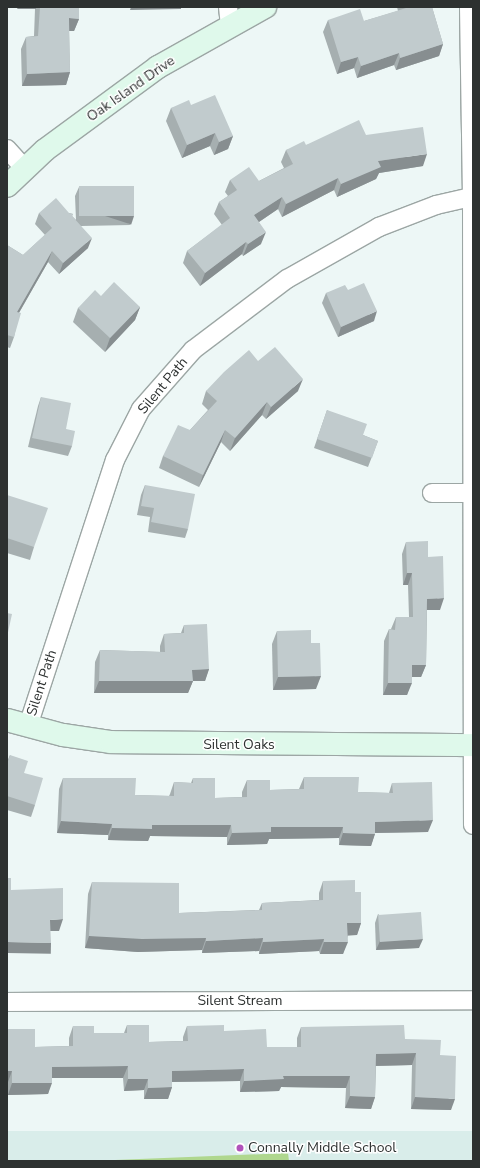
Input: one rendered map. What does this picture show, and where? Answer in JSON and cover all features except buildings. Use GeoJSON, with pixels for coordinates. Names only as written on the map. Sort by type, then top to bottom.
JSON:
{"type":"FeatureCollection","features":[{"type":"Feature","properties":{"kind":"street","name":"Oak Island Drive"},"geometry":{"type":"LineString","coordinates":[[7,186],[44,150],[229,16],[265,7]]}},
{"type":"Feature","properties":{"kind":"street"},"geometry":{"type":"LineString","coordinates":[[469,7],[472,197],[473,825]]}},
{"type":"Feature","properties":{"kind":"street"},"geometry":{"type":"LineString","coordinates":[[7,149],[25,169]]}},
{"type":"Feature","properties":{"kind":"street","name":"Silent Path"},"geometry":{"type":"LineString","coordinates":[[28,726],[115,460],[141,409],[193,350],[287,279],[379,227],[436,205],[472,197]]}},
{"type":"Feature","properties":{"kind":"street"},"geometry":{"type":"LineString","coordinates":[[432,493],[473,493]]}},
{"type":"Feature","properties":{"kind":"street","name":"Silent Oaks"},"geometry":{"type":"LineString","coordinates":[[7,720],[63,735],[112,742],[160,745],[473,745]]}},
{"type":"Feature","properties":{"kind":"street","name":"Silent Stream"},"geometry":{"type":"LineString","coordinates":[[7,1002],[473,1000]]}},
{"type":"Feature","properties":{"kind":"shaded area","name":"Connally Middle School"},"geometry":{"type":"Polygon","coordinates":[[[7,1131],[473,1131],[473,1161],[7,1161],[7,1131]]]}},
{"type":"Feature","properties":{"kind":"green space"},"geometry":{"type":"Polygon","coordinates":[[[288,1153],[289,1161],[114,1161],[115,1160],[288,1153]]]}},
{"type":"Feature","properties":{"kind":"place","name":"Connally Middle School"},"geometry":{"type":"Point","coordinates":[240,1148]}}]}
